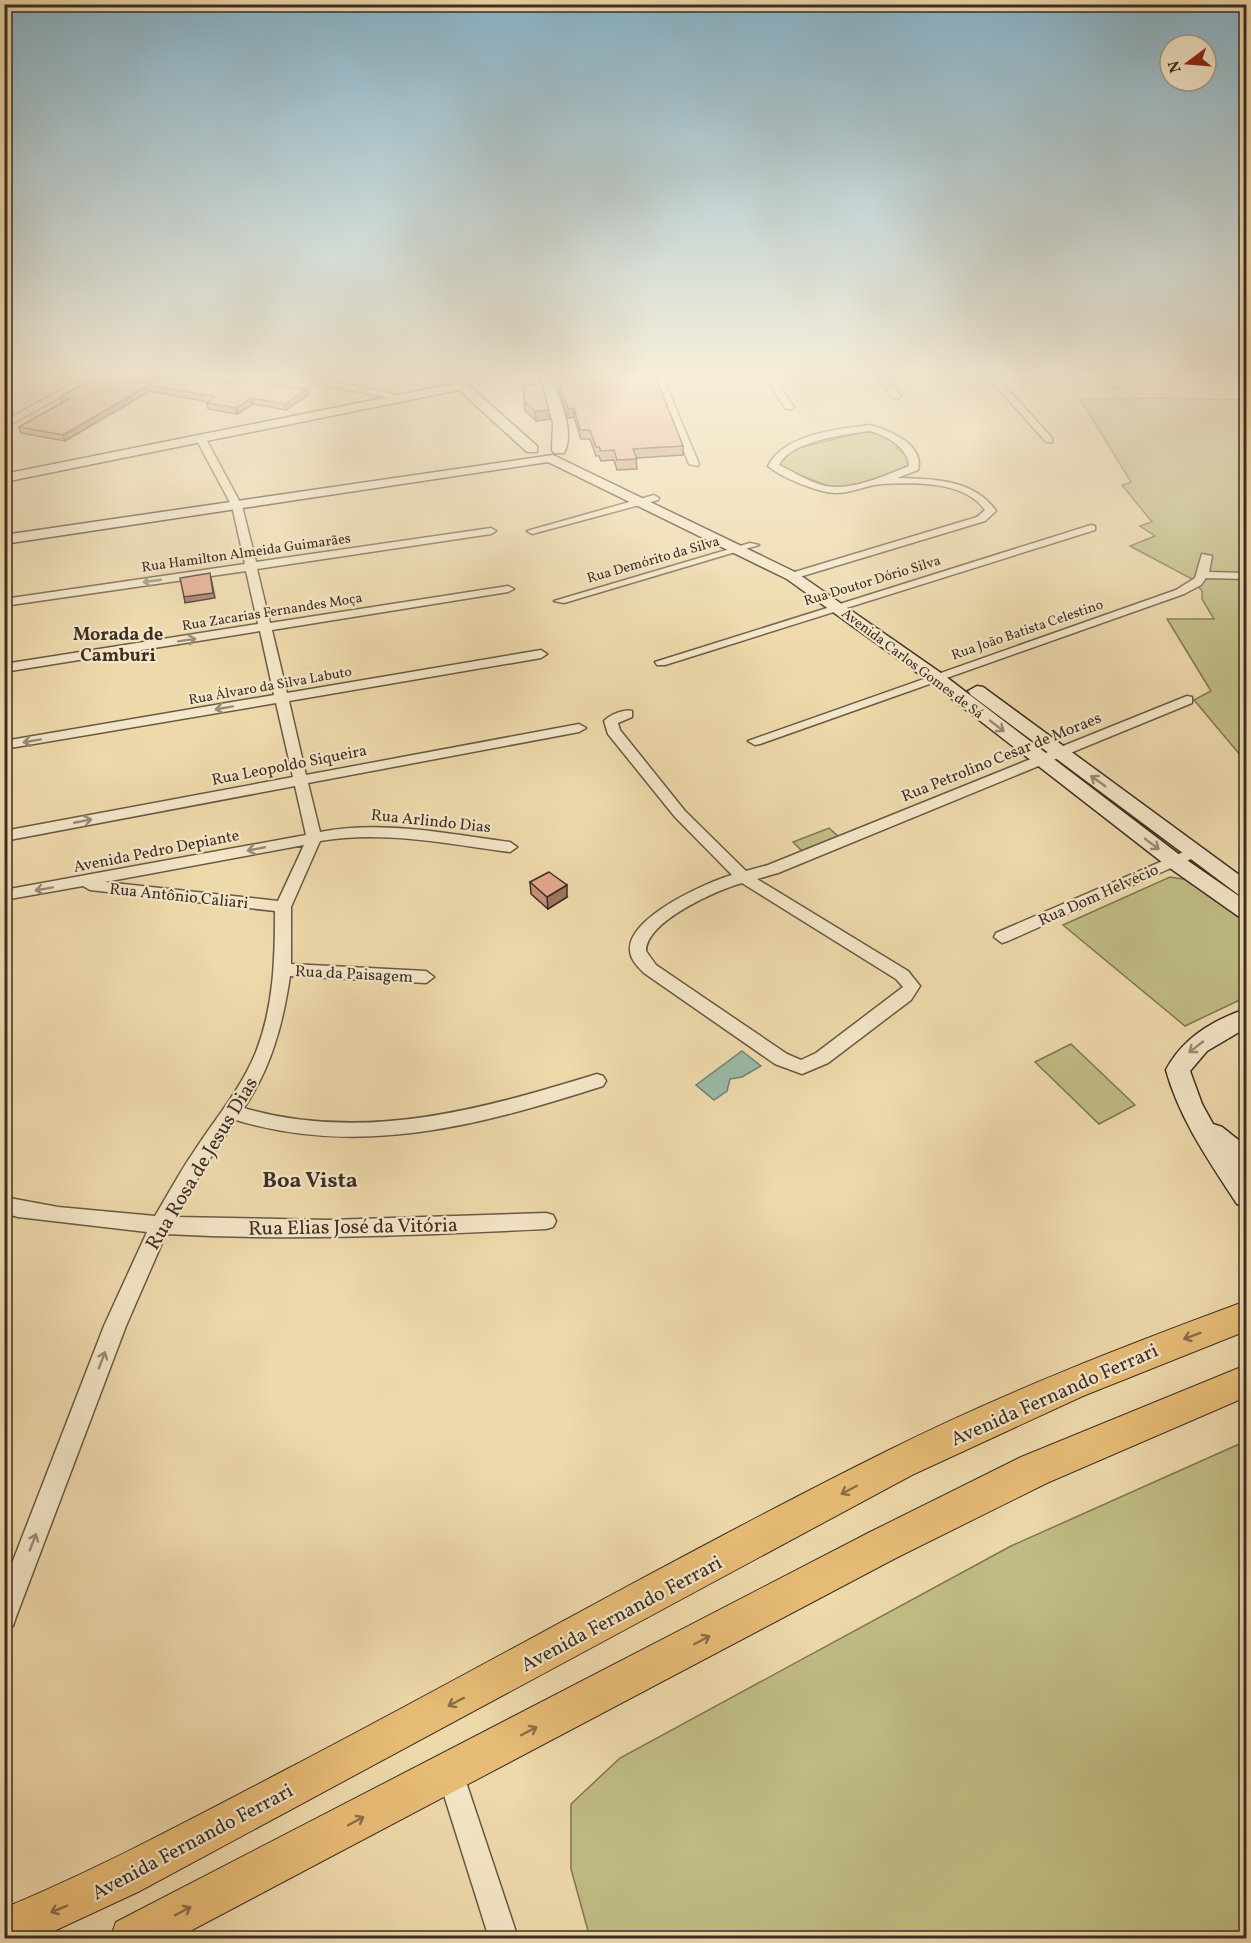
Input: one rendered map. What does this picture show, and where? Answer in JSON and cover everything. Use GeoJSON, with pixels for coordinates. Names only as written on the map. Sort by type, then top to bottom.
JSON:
{"type":"FeatureCollection","features":[{"type":"Feature","properties":{"kind":"main road","name":"Avenida Fernando Ferrari"},"geometry":{"type":"LineString","coordinates":[[4,1931],[77,1901],[129,1874],[376,1745],[901,1463],[1002,1414],[1145,1353],[1246,1316]]}},
{"type":"Feature","properties":{"kind":"main road"},"geometry":{"type":"LineString","coordinates":[[132,1938],[883,1545],[1034,1470],[1246,1381]]}},
{"type":"Feature","properties":{"kind":"street"},"geometry":{"type":"LineString","coordinates":[[4,478],[66,466]]}},
{"type":"Feature","properties":{"kind":"street"},"geometry":{"type":"LineString","coordinates":[[215,466],[237,506],[314,838]]}},
{"type":"Feature","properties":{"kind":"street"},"geometry":{"type":"LineString","coordinates":[[4,540],[513,466]]}},
{"type":"Feature","properties":{"kind":"street","name":"Avenida Carlos Gomes de Sá"},"geometry":{"type":"LineString","coordinates":[[575,466],[857,601],[1040,760],[1174,861],[1246,911]]}},
{"type":"Feature","properties":{"kind":"street"},"geometry":{"type":"LineString","coordinates":[[772,466],[782,472],[824,488],[846,489],[909,472],[914,466]]}},
{"type":"Feature","properties":{"kind":"street"},"geometry":{"type":"LineString","coordinates":[[800,573],[981,519],[991,511],[985,502],[962,488],[948,484],[881,481]]}},
{"type":"Feature","properties":{"kind":"street"},"geometry":{"type":"LineString","coordinates":[[532,531],[646,500]]}},
{"type":"Feature","properties":{"kind":"street","name":"Rua Doutor Dório Silva"},"geometry":{"type":"LineString","coordinates":[[661,662],[1091,528]]}},
{"type":"Feature","properties":{"kind":"street","name":"Rua Hamilton Almeida Guimarães"},"geometry":{"type":"LineString","coordinates":[[4,603],[491,531]]}},
{"type":"Feature","properties":{"kind":"street","name":"Rua Demórito da Silva"},"geometry":{"type":"LineString","coordinates":[[560,601],[746,548]]}},
{"type":"Feature","properties":{"kind":"street"},"geometry":{"type":"LineString","coordinates":[[1206,556],[1203,575],[1245,576]]}},
{"type":"Feature","properties":{"kind":"street","name":"Avenida Carlos Gomes de Sá"},"geometry":{"type":"LineString","coordinates":[[800,573],[839,606],[1059,752],[1195,852],[1242,883]]}},
{"type":"Feature","properties":{"kind":"street","name":"Rua João Batista Celestino"},"geometry":{"type":"LineString","coordinates":[[755,741],[1180,592],[1197,585],[1203,575]]}},
{"type":"Feature","properties":{"kind":"street","name":"Rua Zacarias Fernandes Moça"},"geometry":{"type":"LineString","coordinates":[[4,668],[508,589]]}},
{"type":"Feature","properties":{"kind":"street","name":"Rua Álvaro da Silva Labuto"},"geometry":{"type":"LineString","coordinates":[[4,746],[540,654]]}},
{"type":"Feature","properties":{"kind":"street","name":"Rua Petrolino Cesar de Moraes"},"geometry":{"type":"LineString","coordinates":[[742,876],[902,975],[912,986],[910,990],[822,1058],[802,1067],[781,1059],[650,969],[640,960],[637,947],[640,938],[671,908],[707,887],[742,876],[773,869],[1187,700]]}},
{"type":"Feature","properties":{"kind":"street"},"geometry":{"type":"LineString","coordinates":[[627,714],[611,721],[619,740],[680,814],[742,876]]}},
{"type":"Feature","properties":{"kind":"street","name":"Rua Leopoldo Siqueira"},"geometry":{"type":"LineString","coordinates":[[4,836],[579,728]]}},
{"type":"Feature","properties":{"kind":"street","name":"Rua Arlindo Dias"},"geometry":{"type":"LineString","coordinates":[[314,838],[351,831],[373,831],[510,847]]}},
{"type":"Feature","properties":{"kind":"street","name":"Avenida Pedro Depiante"},"geometry":{"type":"LineString","coordinates":[[4,895],[314,838]]}},
{"type":"Feature","properties":{"kind":"street","name":"Rua Rosa de Jesus Dias"},"geometry":{"type":"LineString","coordinates":[[4,1617],[116,1326],[160,1226],[198,1160],[248,1088],[265,1051],[276,1014],[284,970],[283,907],[314,838]]}},
{"type":"Feature","properties":{"kind":"street","name":"Rua Dom Helvécio"},"geometry":{"type":"LineString","coordinates":[[1002,937],[1195,852]]}},
{"type":"Feature","properties":{"kind":"street","name":"Rua Antônio Caliari"},"geometry":{"type":"LineString","coordinates":[[75,883],[283,907]]}},
{"type":"Feature","properties":{"kind":"street","name":"Rua da Paisagem"},"geometry":{"type":"LineString","coordinates":[[284,970],[426,977]]}},
{"type":"Feature","properties":{"kind":"street"},"geometry":{"type":"LineString","coordinates":[[1246,1018],[1209,1036],[1186,1054],[1178,1070],[1183,1094],[1200,1125],[1246,1196]]}},
{"type":"Feature","properties":{"kind":"street"},"geometry":{"type":"LineString","coordinates":[[233,1112],[286,1126],[336,1130],[392,1128],[489,1113],[597,1082]]}},
{"type":"Feature","properties":{"kind":"street"},"geometry":{"type":"LineString","coordinates":[[1200,1125],[1246,1161]]}},
{"type":"Feature","properties":{"kind":"street","name":"Rua Elias José da Vitória"},"geometry":{"type":"LineString","coordinates":[[4,1205],[49,1214],[160,1226],[352,1228],[546,1221]]}},
{"type":"Feature","properties":{"kind":"street"},"geometry":{"type":"LineString","coordinates":[[450,1773],[504,1938]]}},
{"type":"Feature","properties":{"kind":"shaded area"},"geometry":{"type":"Polygon","coordinates":[[[777,466],[912,466],[912,468],[843,488],[833,488],[777,466]]]}},
{"type":"Feature","properties":{"kind":"shaded area"},"geometry":{"type":"Polygon","coordinates":[[[1121,466],[1246,466],[1246,762],[1194,700],[1211,691],[1167,619],[1214,619],[1202,599],[1202,591],[1192,579],[1130,546],[1155,536],[1140,526],[1152,522],[1122,485],[1131,482],[1121,466]]]}},
{"type":"Feature","properties":{"kind":"shaded area"},"geometry":{"type":"Polygon","coordinates":[[[829,828],[838,836],[802,851],[793,842],[829,828]]]}},
{"type":"Feature","properties":{"kind":"shaded area"},"geometry":{"type":"Polygon","coordinates":[[[1170,877],[1189,880],[1246,922],[1246,997],[1185,1026],[1063,925],[1170,877]]]}},
{"type":"Feature","properties":{"kind":"shaded area"},"geometry":{"type":"Polygon","coordinates":[[[1071,1044],[1135,1105],[1099,1124],[1035,1062],[1071,1044]]]}},
{"type":"Feature","properties":{"kind":"shaded area"},"geometry":{"type":"Polygon","coordinates":[[[742,1051],[761,1066],[742,1077],[730,1079],[727,1091],[714,1100],[696,1085],[742,1051]]]}},
{"type":"Feature","properties":{"kind":"shaded area"},"geometry":{"type":"Polygon","coordinates":[[[1246,1441],[1246,1938],[590,1938],[571,1869],[571,1804],[620,1758],[1011,1546],[1246,1441]]]}},
{"type":"Feature","properties":{"kind":"building"},"geometry":{"type":"Polygon","coordinates":[[[210,573],[213,593],[184,597],[180,578],[210,573]]]}},
{"type":"Feature","properties":{"kind":"building"},"geometry":{"type":"Polygon","coordinates":[[[549,872],[567,885],[547,897],[530,882],[549,872]]]}},
{"type":"Feature","properties":{"kind":"district","name":"Morada de Camburi"},"geometry":{"type":"Point","coordinates":[118,644]}},
{"type":"Feature","properties":{"kind":"district","name":"Boa Vista"},"geometry":{"type":"Point","coordinates":[310,1179]}}]}
